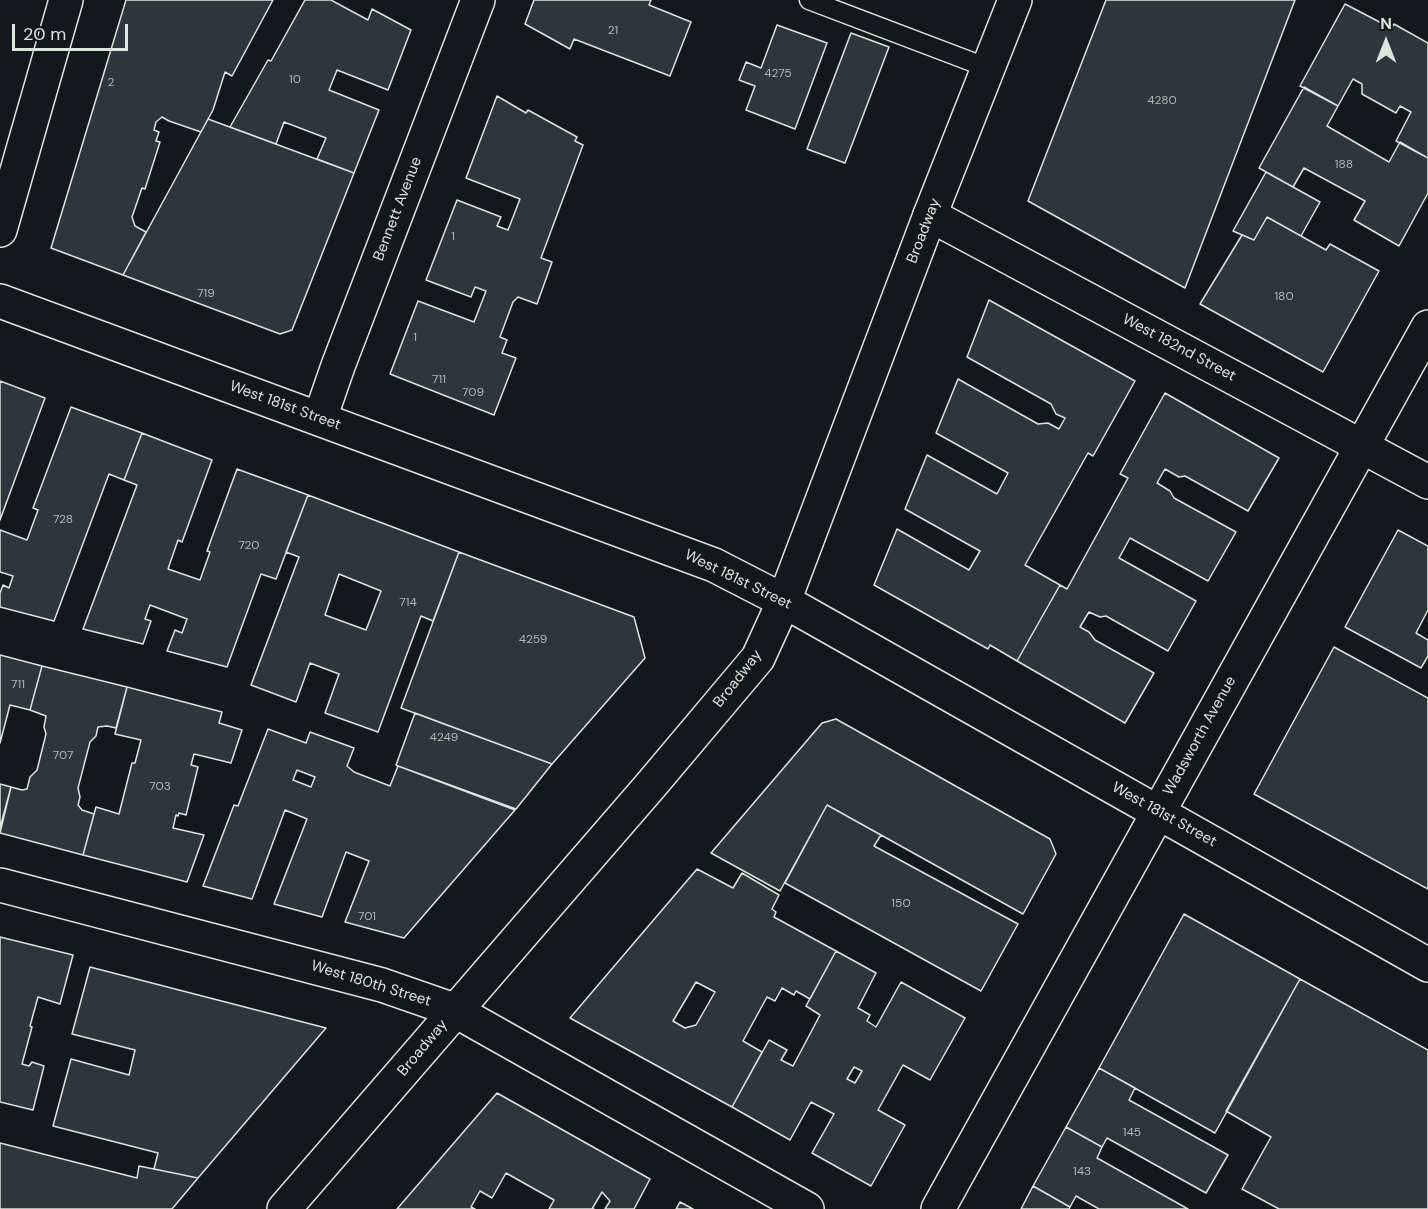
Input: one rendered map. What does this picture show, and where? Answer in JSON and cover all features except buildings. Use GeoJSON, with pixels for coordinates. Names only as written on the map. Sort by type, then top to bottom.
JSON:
{"type":"FeatureCollection","features":[{"type":"Feature","properties":{"kind":"street"},"geometry":{"type":"LineString","coordinates":[[0,230],[66,0]]}},
{"type":"Feature","properties":{"kind":"street","name":"Bennett Avenue"},"geometry":{"type":"LineString","coordinates":[[320,418],[478,0]]}},
{"type":"Feature","properties":{"kind":"street","name":"Broadway"},"geometry":{"type":"LineString","coordinates":[[284,1209],[758,658],[784,601],[930,215],[1015,0]]}},
{"type":"Feature","properties":{"kind":"street","name":"West 182nd Street"},"geometry":{"type":"LineString","coordinates":[[930,215],[1428,482]]}},
{"type":"Feature","properties":{"kind":"street","name":"West 181st Street"},"geometry":{"type":"LineString","coordinates":[[0,301],[714,565],[784,601],[1428,965]]}},
{"type":"Feature","properties":{"kind":"street","name":"Wadsworth Avenue"},"geometry":{"type":"LineString","coordinates":[[938,1209],[1428,327]]}},
{"type":"Feature","properties":{"kind":"street","name":"West 180th Street"},"geometry":{"type":"LineString","coordinates":[[0,885],[382,985],[454,1010],[807,1209]]}},
{"type":"Feature","properties":{"kind":"lane"},"geometry":{"type":"LineString","coordinates":[[809,0],[988,68]]}}]}
